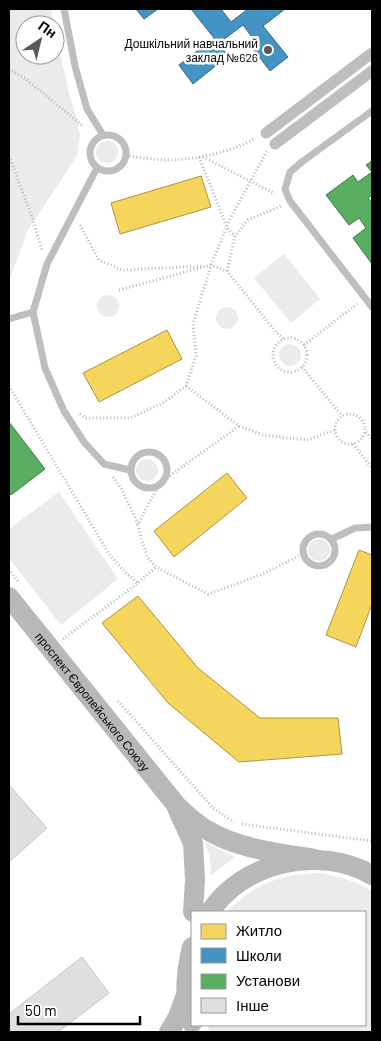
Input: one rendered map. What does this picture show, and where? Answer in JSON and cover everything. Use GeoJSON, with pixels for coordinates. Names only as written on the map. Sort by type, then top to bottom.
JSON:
{"type":"FeatureCollection","features":[{"type":"Feature","properties":{"kind":"main road","name":"проспект Європейського Союзу"},"geometry":{"type":"LineString","coordinates":[[15,591],[176,806],[193,843],[194,911]]}},
{"type":"Feature","properties":{"kind":"main road","name":"проспект Європейського Союзу"},"geometry":{"type":"LineString","coordinates":[[176,806],[207,830],[236,843],[315,859]]}},
{"type":"Feature","properties":{"kind":"main road"},"geometry":{"type":"LineString","coordinates":[[211,911],[230,890],[248,877],[269,867],[292,861],[315,859],[338,862],[372,875]]}},
{"type":"Feature","properties":{"kind":"main road"},"geometry":{"type":"LineString","coordinates":[[191,952],[187,971],[186,995],[191,1016]]}},
{"type":"Feature","properties":{"kind":"main road"},"geometry":{"type":"LineString","coordinates":[[169,1032],[178,1017],[186,995]]}},
{"type":"Feature","properties":{"kind":"street"},"geometry":{"type":"LineString","coordinates":[[371,56],[268,131],[276,143],[372,71]]}},
{"type":"Feature","properties":{"kind":"lane"},"geometry":{"type":"LineString","coordinates":[[64,9],[75,66],[87,109],[100,136]]}},
{"type":"Feature","properties":{"kind":"lane"},"geometry":{"type":"LineString","coordinates":[[372,111],[290,172],[285,189],[290,201],[372,307]]}},
{"type":"Feature","properties":{"kind":"lane"},"geometry":{"type":"LineString","coordinates":[[100,136],[115,136],[126,150],[126,156],[120,166],[115,170],[109,171],[97,168],[90,159],[89,153],[93,142],[100,136]]}},
{"type":"Feature","properties":{"kind":"lane"},"geometry":{"type":"LineString","coordinates":[[97,168],[47,264],[33,312],[45,368],[61,404],[84,442],[104,464],[130,470]]}},
{"type":"Feature","properties":{"kind":"lane"},"geometry":{"type":"LineString","coordinates":[[9,319],[33,312]]}},
{"type":"Feature","properties":{"kind":"lane"},"geometry":{"type":"LineString","coordinates":[[146,452],[153,452],[161,457],[167,468],[162,482],[152,489],[137,485],[131,476],[130,470],[133,460],[146,452]]}},
{"type":"Feature","properties":{"kind":"lane"},"geometry":{"type":"LineString","coordinates":[[332,539],[355,528],[372,527]]}},
{"type":"Feature","properties":{"kind":"lane"},"geometry":{"type":"LineString","coordinates":[[322,534],[332,539],[336,548],[333,559],[326,565],[318,566],[312,565],[303,552],[304,545],[310,536],[322,534]]}},
{"type":"Feature","properties":{"kind":"path"},"geometry":{"type":"LineString","coordinates":[[9,69],[27,80],[100,136]]}},
{"type":"Feature","properties":{"kind":"path"},"geometry":{"type":"LineString","coordinates":[[126,156],[168,160],[201,157],[247,144],[268,131]]}},
{"type":"Feature","properties":{"kind":"path"},"geometry":{"type":"LineString","coordinates":[[61,404],[72,408],[86,418],[130,418],[163,403],[186,386],[196,356],[193,324],[211,265],[226,228],[265,152],[276,143]]}},
{"type":"Feature","properties":{"kind":"path"},"geometry":{"type":"LineString","coordinates":[[9,156],[32,216],[47,264]]}},
{"type":"Feature","properties":{"kind":"path"},"geometry":{"type":"LineString","coordinates":[[201,157],[290,201]]}},
{"type":"Feature","properties":{"kind":"path"},"geometry":{"type":"LineString","coordinates":[[201,157],[226,228],[235,236]]}},
{"type":"Feature","properties":{"kind":"path"},"geometry":{"type":"LineString","coordinates":[[227,271],[235,236],[248,220],[290,201]]}},
{"type":"Feature","properties":{"kind":"path"},"geometry":{"type":"LineString","coordinates":[[76,207],[80,228],[99,260],[122,270],[211,265],[227,271],[275,331],[284,338],[293,338],[304,345],[307,350],[307,358],[302,367],[294,372],[282,370],[274,363],[272,358],[275,345],[284,338]]}},
{"type":"Feature","properties":{"kind":"path"},"geometry":{"type":"LineString","coordinates":[[119,290],[211,265]]}},
{"type":"Feature","properties":{"kind":"path"},"geometry":{"type":"LineString","coordinates":[[304,345],[365,297]]}},
{"type":"Feature","properties":{"kind":"path"},"geometry":{"type":"LineString","coordinates":[[302,367],[342,416]]}},
{"type":"Feature","properties":{"kind":"path"},"geometry":{"type":"LineString","coordinates":[[9,386],[109,554],[138,583]]}},
{"type":"Feature","properties":{"kind":"path"},"geometry":{"type":"LineString","coordinates":[[186,386],[239,426],[263,435],[307,440],[335,430]]}},
{"type":"Feature","properties":{"kind":"path"},"geometry":{"type":"LineString","coordinates":[[366,431],[361,440],[353,444],[343,443],[339,440],[335,430],[338,420],[342,416],[346,414],[357,415],[364,422],[366,431],[372,439]]}},
{"type":"Feature","properties":{"kind":"path"},"geometry":{"type":"LineString","coordinates":[[138,525],[148,504],[162,482],[239,426]]}},
{"type":"Feature","properties":{"kind":"path"},"geometry":{"type":"LineString","coordinates":[[353,444],[372,468]]}},
{"type":"Feature","properties":{"kind":"path"},"geometry":{"type":"LineString","coordinates":[[104,464],[121,488],[138,525],[140,538],[148,558],[156,568],[208,594],[234,586],[281,566],[303,552]]}},
{"type":"Feature","properties":{"kind":"path"},"geometry":{"type":"LineString","coordinates":[[59,643],[156,568]]}},
{"type":"Feature","properties":{"kind":"path"},"geometry":{"type":"LineString","coordinates":[[9,569],[15,591]]}},
{"type":"Feature","properties":{"kind":"path"},"geometry":{"type":"LineString","coordinates":[[58,632],[70,646]]}},
{"type":"Feature","properties":{"kind":"path"},"geometry":{"type":"LineString","coordinates":[[115,698],[212,808],[238,824]]}},
{"type":"Feature","properties":{"kind":"path"},"geometry":{"type":"LineString","coordinates":[[225,822],[372,841]]}},
{"type":"Feature","properties":{"kind":"shaded area"},"geometry":{"type":"Polygon","coordinates":[[[9,9],[51,9],[52,15],[15,15],[15,65],[63,65],[78,123],[80,136],[78,154],[28,230],[9,281],[9,9]]]}},
{"type":"Feature","properties":{"kind":"shaded area"},"geometry":{"type":"Polygon","coordinates":[[[107,141],[115,144],[118,152],[115,160],[107,163],[99,160],[96,152],[99,144],[107,141]]]}},
{"type":"Feature","properties":{"kind":"shaded area"},"geometry":{"type":"Polygon","coordinates":[[[284,254],[320,299],[291,323],[254,278],[284,254]]]}},
{"type":"Feature","properties":{"kind":"shaded area"},"geometry":{"type":"Polygon","coordinates":[[[108,295],[116,298],[119,306],[116,314],[108,317],[100,314],[97,306],[100,298],[108,295]]]}},
{"type":"Feature","properties":{"kind":"shaded area"},"geometry":{"type":"Polygon","coordinates":[[[227,307],[235,310],[238,318],[235,326],[227,329],[219,326],[216,318],[219,310],[227,307]]]}},
{"type":"Feature","properties":{"kind":"shaded area"},"geometry":{"type":"Polygon","coordinates":[[[290,344],[298,347],[301,355],[298,363],[290,366],[282,363],[279,355],[282,347],[290,344]]]}},
{"type":"Feature","properties":{"kind":"shaded area"},"geometry":{"type":"Polygon","coordinates":[[[147,459],[155,462],[158,470],[155,478],[147,481],[139,478],[136,470],[139,462],[147,459]]]}},
{"type":"Feature","properties":{"kind":"shaded area"},"geometry":{"type":"Polygon","coordinates":[[[59,492],[118,579],[61,625],[9,558],[9,529],[59,492]]]}},
{"type":"Feature","properties":{"kind":"shaded area"},"geometry":{"type":"Polygon","coordinates":[[[319,539],[327,542],[330,550],[327,558],[319,561],[311,558],[308,550],[311,542],[319,539]]]}},
{"type":"Feature","properties":{"kind":"shaded area"},"geometry":{"type":"Polygon","coordinates":[[[204,840],[235,857],[210,876],[210,858],[204,840]]]}},
{"type":"Feature","properties":{"kind":"shaded area"},"geometry":{"type":"Polygon","coordinates":[[[321,873],[335,876],[372,891],[372,1032],[210,1032],[207,1026],[366,1026],[366,911],[228,911],[258,887],[281,878],[321,873]]]}},
{"type":"Feature","properties":{"kind":"building: Житло"},"geometry":{"type":"Polygon","coordinates":[[[201,176],[211,207],[120,234],[111,203],[201,176]]]}},
{"type":"Feature","properties":{"kind":"building: Житло"},"geometry":{"type":"Polygon","coordinates":[[[167,330],[182,359],[99,402],[83,373],[167,330]]]}},
{"type":"Feature","properties":{"kind":"building: Житло"},"geometry":{"type":"Polygon","coordinates":[[[227,473],[247,498],[174,557],[154,531],[227,473]]]}},
{"type":"Feature","properties":{"kind":"building: Житло"},"geometry":{"type":"Polygon","coordinates":[[[359,550],[372,555],[372,604],[356,647],[326,635],[359,550]]]}},
{"type":"Feature","properties":{"kind":"building: Житло"},"geometry":{"type":"Polygon","coordinates":[[[138,596],[198,668],[260,718],[338,718],[342,754],[239,762],[168,703],[102,623],[138,596]]]}},
{"type":"Feature","properties":{"kind":"building: Школи","name":"Дошкільний навчальний заклад №626"},"geometry":{"type":"Polygon","coordinates":[[[136,9],[158,9],[144,19],[136,9]]]}},
{"type":"Feature","properties":{"kind":"building: Школи","name":"Дошкільний навчальний заклад №626"},"geometry":{"type":"Polygon","coordinates":[[[191,9],[221,9],[231,22],[248,9],[285,9],[263,26],[288,57],[270,71],[247,41],[252,37],[243,25],[219,43],[228,56],[193,84],[179,65],[214,38],[191,9]]]}},
{"type":"Feature","properties":{"kind":"building: Установи"},"geometry":{"type":"Polygon","coordinates":[[[372,161],[372,172],[366,165],[372,161]]]}},
{"type":"Feature","properties":{"kind":"building: Установи"},"geometry":{"type":"Polygon","coordinates":[[[372,172],[372,195],[368,198],[372,203],[372,264],[353,238],[366,228],[359,218],[349,225],[326,195],[353,175],[358,182],[372,172]]]}},
{"type":"Feature","properties":{"kind":"building: Установи"},"geometry":{"type":"Polygon","coordinates":[[[9,422],[45,469],[11,495],[9,492],[9,422]]]}},
{"type":"Feature","properties":{"kind":"building: Інше"},"geometry":{"type":"Polygon","coordinates":[[[9,785],[47,828],[9,862],[9,785]]]}},
{"type":"Feature","properties":{"kind":"building: Інше"},"geometry":{"type":"Polygon","coordinates":[[[82,957],[109,993],[58,1032],[9,1032],[9,1014],[82,957]]]}},
{"type":"Feature","properties":{"kind":"place","name":"Дошкільний навчальний заклад №626"},"geometry":{"type":"Point","coordinates":[268,50]}}]}
